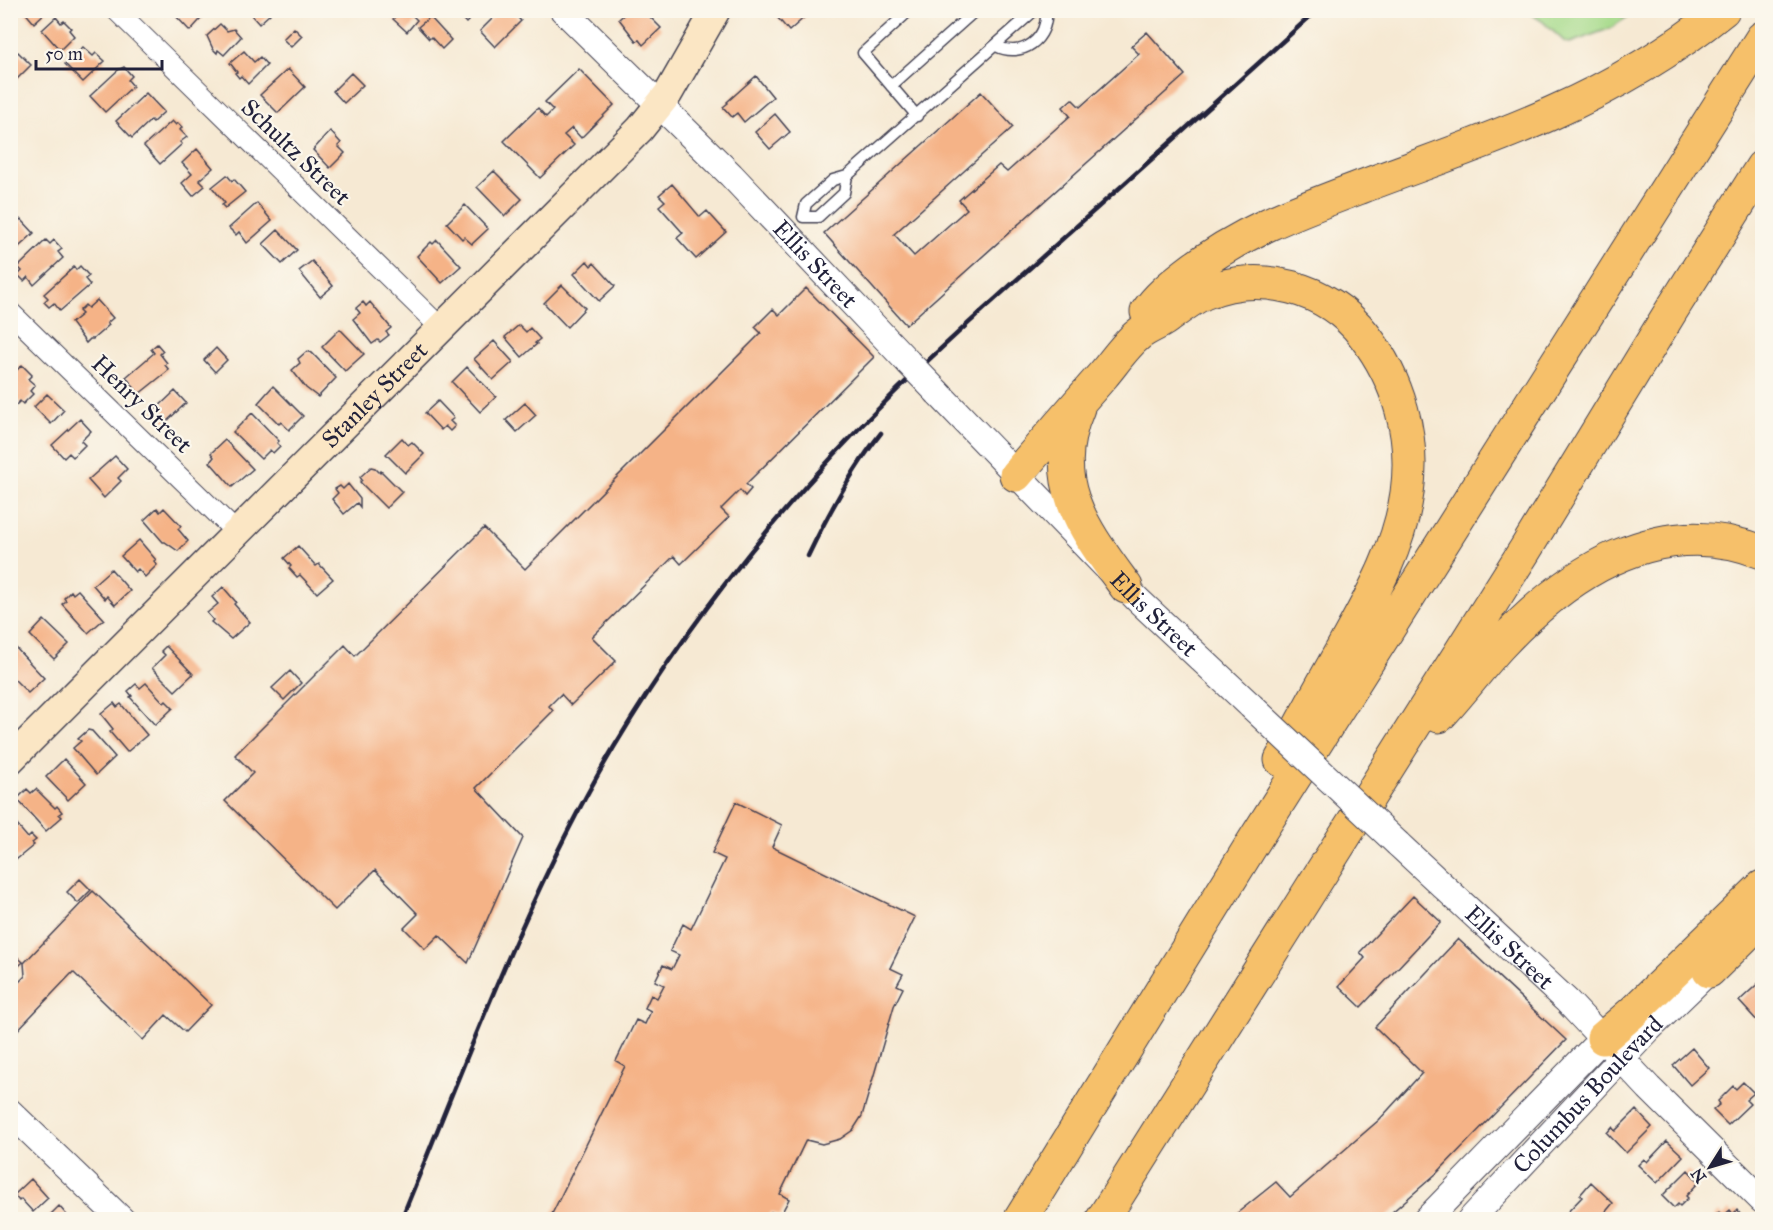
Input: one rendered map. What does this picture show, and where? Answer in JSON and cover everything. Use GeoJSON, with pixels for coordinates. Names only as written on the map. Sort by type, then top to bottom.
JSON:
{"type":"FeatureCollection","features":[{"type":"Feature","properties":{"kind":"highway"},"geometry":{"type":"LineString","coordinates":[[1140,333],[1147,313],[1160,296],[1205,260],[1239,238],[1292,213],[1552,113],[1645,65],[1723,10]]}},
{"type":"Feature","properties":{"kind":"highway"},"geometry":{"type":"LineString","coordinates":[[1020,1220],[1222,892],[1762,38]]}},
{"type":"Feature","properties":{"kind":"highway"},"geometry":{"type":"LineString","coordinates":[[1101,1220],[1387,768],[1762,167]]}},
{"type":"Feature","properties":{"kind":"highway"},"geometry":{"type":"LineString","coordinates":[[1016,474],[1140,333],[1162,321],[1192,299],[1219,288],[1263,284],[1289,286],[1312,293],[1341,312],[1358,328],[1372,346],[1394,386],[1408,435],[1407,493],[1400,527],[1369,602],[1242,830],[1232,855],[1222,892]]}},
{"type":"Feature","properties":{"kind":"highway"},"geometry":{"type":"LineString","coordinates":[[1081,400],[1074,416],[1067,445],[1068,488],[1093,539],[1125,587]]}},
{"type":"Feature","properties":{"kind":"highway"},"geometry":{"type":"LineString","coordinates":[[1387,768],[1431,725],[1508,638],[1546,603],[1592,571],[1635,549],[1671,540],[1694,538],[1718,540],[1762,552]]}},
{"type":"Feature","properties":{"kind":"highway"},"geometry":{"type":"LineString","coordinates":[[1612,1048],[1632,1013],[1762,886]]}},
{"type":"Feature","properties":{"kind":"highway"},"geometry":{"type":"LineString","coordinates":[[1709,971],[1762,919]]}},
{"type":"Feature","properties":{"kind":"main road","name":"Stanley Street"},"geometry":{"type":"LineString","coordinates":[[10,760],[628,142],[661,105],[716,10]]}},
{"type":"Feature","properties":{"kind":"street","name":"Schultz Street"},"geometry":{"type":"LineString","coordinates":[[116,10],[441,328]]}},
{"type":"Feature","properties":{"kind":"street","name":"Ellis Street"},"geometry":{"type":"LineString","coordinates":[[563,10],[661,105],[794,225],[908,362],[1125,587],[1550,984],[1649,1088],[1762,1200]]}},
{"type":"Feature","properties":{"kind":"street","name":"Henry Street"},"geometry":{"type":"LineString","coordinates":[[10,312],[237,533]]}},
{"type":"Feature","properties":{"kind":"street"},"geometry":{"type":"LineString","coordinates":[[1709,971],[1762,943]]}},
{"type":"Feature","properties":{"kind":"street","name":"Columbus Boulevard"},"geometry":{"type":"LineString","coordinates":[[1426,1220],[1612,1048],[1648,1030],[1709,971]]}},
{"type":"Feature","properties":{"kind":"street","name":"Columbus Boulevard"},"geometry":{"type":"LineString","coordinates":[[1470,1220],[1612,1048]]}},
{"type":"Feature","properties":{"kind":"street"},"geometry":{"type":"LineString","coordinates":[[10,1112],[122,1220]]}},
{"type":"Feature","properties":{"kind":"lane"},"geometry":{"type":"LineString","coordinates":[[910,10],[863,53],[917,116]]}},
{"type":"Feature","properties":{"kind":"lane"},"geometry":{"type":"LineString","coordinates":[[891,86],[976,10]]}},
{"type":"Feature","properties":{"kind":"lane"},"geometry":{"type":"LineString","coordinates":[[794,225],[806,204],[833,180],[847,176],[1035,10]]}},
{"type":"Feature","properties":{"kind":"lane"},"geometry":{"type":"LineString","coordinates":[[996,46],[1011,51],[1030,45],[1039,38],[1047,18],[1046,10]]}},
{"type":"Feature","properties":{"kind":"lane"},"geometry":{"type":"LineString","coordinates":[[794,225],[818,217],[844,193],[847,176]]}},
{"type":"Feature","properties":{"kind":"green space"},"geometry":{"type":"Polygon","coordinates":[[[1526,11],[1636,11],[1611,28],[1570,43],[1565,42],[1542,21],[1526,11]]]}},
{"type":"Feature","properties":{"kind":"building"},"geometry":{"type":"Polygon","coordinates":[[[23,10],[48,10],[34,23],[23,10]]]}},
{"type":"Feature","properties":{"kind":"building"},"geometry":{"type":"Polygon","coordinates":[[[177,10],[209,10],[190,31],[174,14],[177,10]]]}},
{"type":"Feature","properties":{"kind":"building"},"geometry":{"type":"Polygon","coordinates":[[[257,10],[267,10],[270,14],[259,24],[252,16],[257,10]]]}},
{"type":"Feature","properties":{"kind":"building"},"geometry":{"type":"Polygon","coordinates":[[[401,10],[407,10],[417,20],[407,32],[393,19],[401,10]]]}},
{"type":"Feature","properties":{"kind":"building"},"geometry":{"type":"Polygon","coordinates":[[[454,10],[479,10],[466,23],[454,10]]]}},
{"type":"Feature","properties":{"kind":"building"},"geometry":{"type":"Polygon","coordinates":[[[501,10],[511,10],[521,21],[495,47],[480,31],[501,10]]]}},
{"type":"Feature","properties":{"kind":"building"},"geometry":{"type":"Polygon","coordinates":[[[629,10],[643,10],[661,28],[643,45],[639,40],[636,41],[619,19],[629,10]]]}},
{"type":"Feature","properties":{"kind":"building"},"geometry":{"type":"Polygon","coordinates":[[[771,10],[802,10],[807,15],[789,31],[771,10]]]}},
{"type":"Feature","properties":{"kind":"building"},"geometry":{"type":"Polygon","coordinates":[[[56,17],[61,23],[64,21],[71,28],[69,30],[74,36],[60,50],[42,30],[56,17]]]}},
{"type":"Feature","properties":{"kind":"building"},"geometry":{"type":"Polygon","coordinates":[[[430,17],[451,40],[442,49],[418,27],[430,17]]]}},
{"type":"Feature","properties":{"kind":"building"},"geometry":{"type":"Polygon","coordinates":[[[220,24],[227,31],[234,29],[241,37],[224,55],[213,49],[207,36],[220,24]]]}},
{"type":"Feature","properties":{"kind":"building"},"geometry":{"type":"Polygon","coordinates":[[[294,28],[302,36],[291,47],[283,39],[294,28]]]}},
{"type":"Feature","properties":{"kind":"building"},"geometry":{"type":"Polygon","coordinates":[[[1147,32],[1185,75],[906,325],[824,233],[981,92],[1013,127],[894,234],[914,256],[967,209],[959,200],[999,165],[1007,172],[1070,116],[1063,107],[1072,99],[1080,107],[1139,54],[1131,46],[1147,32]]]}},
{"type":"Feature","properties":{"kind":"building"},"geometry":{"type":"Polygon","coordinates":[[[83,47],[93,56],[96,53],[105,61],[83,82],[65,64],[83,47]]]}},
{"type":"Feature","properties":{"kind":"building"},"geometry":{"type":"Polygon","coordinates":[[[244,51],[254,62],[260,57],[267,65],[248,84],[241,76],[239,78],[230,63],[244,51]]]}},
{"type":"Feature","properties":{"kind":"building"},"geometry":{"type":"Polygon","coordinates":[[[18,52],[31,65],[17,79],[10,72],[10,59],[18,52]]]}},
{"type":"Feature","properties":{"kind":"building"},"geometry":{"type":"Polygon","coordinates":[[[124,67],[132,76],[128,80],[133,86],[105,112],[90,96],[124,67]]]}},
{"type":"Feature","properties":{"kind":"building"},"geometry":{"type":"Polygon","coordinates":[[[288,69],[305,87],[278,113],[260,95],[288,69]]]}},
{"type":"Feature","properties":{"kind":"building"},"geometry":{"type":"Polygon","coordinates":[[[579,69],[614,105],[581,138],[572,128],[564,135],[574,145],[540,178],[504,141],[538,108],[546,117],[553,110],[545,102],[579,69]]]}},
{"type":"Feature","properties":{"kind":"building"},"geometry":{"type":"Polygon","coordinates":[[[351,73],[363,85],[344,103],[333,91],[351,73]]]}},
{"type":"Feature","properties":{"kind":"building"},"geometry":{"type":"Polygon","coordinates":[[[756,76],[773,97],[744,122],[737,113],[732,117],[723,107],[756,76]]]}},
{"type":"Feature","properties":{"kind":"building"},"geometry":{"type":"Polygon","coordinates":[[[146,93],[164,112],[153,122],[151,120],[132,138],[116,121],[146,93]]]}},
{"type":"Feature","properties":{"kind":"building"},"geometry":{"type":"Polygon","coordinates":[[[775,114],[790,132],[770,149],[755,132],[775,114]]]}},
{"type":"Feature","properties":{"kind":"building"},"geometry":{"type":"Polygon","coordinates":[[[172,121],[182,127],[180,130],[187,137],[160,164],[144,146],[172,121]]]}},
{"type":"Feature","properties":{"kind":"building"},"geometry":{"type":"Polygon","coordinates":[[[330,131],[341,143],[338,146],[345,153],[330,168],[313,150],[330,131]]]}},
{"type":"Feature","properties":{"kind":"building"},"geometry":{"type":"Polygon","coordinates":[[[197,149],[213,168],[199,180],[205,186],[193,196],[182,183],[192,174],[182,163],[197,149]]]}},
{"type":"Feature","properties":{"kind":"building"},"geometry":{"type":"Polygon","coordinates":[[[494,171],[522,199],[505,216],[477,187],[494,171]]]}},
{"type":"Feature","properties":{"kind":"building"},"geometry":{"type":"Polygon","coordinates":[[[227,175],[232,181],[234,179],[245,192],[225,208],[222,205],[225,203],[212,187],[227,175]]]}},
{"type":"Feature","properties":{"kind":"building"},"geometry":{"type":"Polygon","coordinates":[[[672,184],[700,217],[707,211],[726,232],[696,259],[677,238],[683,233],[659,206],[665,201],[659,195],[672,184]]]}},
{"type":"Feature","properties":{"kind":"building"},"geometry":{"type":"Polygon","coordinates":[[[257,203],[272,221],[247,243],[239,232],[236,235],[229,228],[257,203]]]}},
{"type":"Feature","properties":{"kind":"building"},"geometry":{"type":"Polygon","coordinates":[[[465,205],[488,229],[472,244],[464,237],[462,239],[447,223],[465,205]]]}},
{"type":"Feature","properties":{"kind":"building"},"geometry":{"type":"Polygon","coordinates":[[[10,219],[15,224],[21,219],[34,233],[10,255],[10,219]]]}},
{"type":"Feature","properties":{"kind":"building"},"geometry":{"type":"Polygon","coordinates":[[[278,230],[297,250],[282,264],[263,244],[278,230]]]}},
{"type":"Feature","properties":{"kind":"building"},"geometry":{"type":"Polygon","coordinates":[[[46,240],[50,244],[54,240],[62,249],[58,252],[63,258],[34,285],[28,277],[24,281],[18,275],[22,271],[18,267],[46,240]]]}},
{"type":"Feature","properties":{"kind":"building"},"geometry":{"type":"Polygon","coordinates":[[[437,240],[461,266],[442,283],[417,256],[431,242],[433,244],[437,240]]]}},
{"type":"Feature","properties":{"kind":"building"},"geometry":{"type":"Polygon","coordinates":[[[312,261],[333,286],[320,297],[299,271],[312,261]]]}},
{"type":"Feature","properties":{"kind":"building"},"geometry":{"type":"Polygon","coordinates":[[[587,261],[591,266],[594,263],[615,286],[599,301],[574,274],[587,261]]]}},
{"type":"Feature","properties":{"kind":"building"},"geometry":{"type":"Polygon","coordinates":[[[80,266],[89,276],[85,279],[90,285],[60,311],[54,303],[49,307],[44,302],[48,298],[44,294],[74,267],[76,270],[80,266]]]}},
{"type":"Feature","properties":{"kind":"building"},"geometry":{"type":"Polygon","coordinates":[[[562,285],[585,308],[567,327],[544,303],[562,285]]]}},
{"type":"Feature","properties":{"kind":"building"},"geometry":{"type":"Polygon","coordinates":[[[806,288],[874,357],[746,484],[751,489],[745,496],[740,490],[721,509],[729,517],[681,564],[674,556],[592,637],[616,661],[571,705],[561,694],[549,706],[553,711],[476,788],[523,838],[468,963],[439,935],[425,949],[404,928],[418,914],[375,870],[335,910],[225,801],[253,773],[235,755],[345,645],[355,656],[484,528],[525,569],[761,333],[755,327],[773,309],[779,315],[806,288]]]}},
{"type":"Feature","properties":{"kind":"building"},"geometry":{"type":"Polygon","coordinates":[[[97,300],[113,318],[107,323],[109,325],[86,343],[71,323],[82,314],[79,311],[85,305],[88,308],[97,300]]]}},
{"type":"Feature","properties":{"kind":"building"},"geometry":{"type":"Polygon","coordinates":[[[363,302],[366,306],[370,302],[391,328],[386,332],[389,335],[380,342],[378,340],[372,344],[353,319],[360,313],[356,308],[363,302]]]}},
{"type":"Feature","properties":{"kind":"building"},"geometry":{"type":"Polygon","coordinates":[[[519,325],[526,332],[530,328],[540,339],[522,357],[505,337],[519,325]]]}},
{"type":"Feature","properties":{"kind":"building"},"geometry":{"type":"Polygon","coordinates":[[[340,329],[364,354],[345,371],[322,347],[340,329]]]}},
{"type":"Feature","properties":{"kind":"building"},"geometry":{"type":"Polygon","coordinates":[[[494,341],[513,362],[493,380],[474,359],[494,341]]]}},
{"type":"Feature","properties":{"kind":"building"},"geometry":{"type":"Polygon","coordinates":[[[157,344],[163,351],[160,354],[169,370],[139,394],[126,377],[154,353],[151,349],[157,344]]]}},
{"type":"Feature","properties":{"kind":"building"},"geometry":{"type":"Polygon","coordinates":[[[216,348],[227,360],[215,372],[204,360],[216,348]]]}},
{"type":"Feature","properties":{"kind":"building"},"geometry":{"type":"Polygon","coordinates":[[[307,351],[312,353],[336,378],[318,397],[306,388],[292,370],[300,363],[298,359],[307,351]]]}},
{"type":"Feature","properties":{"kind":"building"},"geometry":{"type":"Polygon","coordinates":[[[22,365],[32,375],[28,379],[35,385],[30,391],[33,394],[23,404],[20,401],[15,406],[10,401],[10,377],[22,365]]]}},
{"type":"Feature","properties":{"kind":"building"},"geometry":{"type":"Polygon","coordinates":[[[467,367],[496,397],[480,412],[452,382],[467,367]]]}},
{"type":"Feature","properties":{"kind":"building"},"geometry":{"type":"Polygon","coordinates":[[[273,386],[303,416],[289,430],[281,422],[279,424],[258,403],[273,386]]]}},
{"type":"Feature","properties":{"kind":"building"},"geometry":{"type":"Polygon","coordinates":[[[175,391],[186,403],[165,423],[154,411],[175,391]]]}},
{"type":"Feature","properties":{"kind":"building"},"geometry":{"type":"Polygon","coordinates":[[[47,394],[64,410],[51,424],[34,407],[47,394]]]}},
{"type":"Feature","properties":{"kind":"building"},"geometry":{"type":"Polygon","coordinates":[[[438,401],[454,418],[450,421],[455,426],[450,431],[445,426],[441,430],[425,413],[438,401]]]}},
{"type":"Feature","properties":{"kind":"building"},"geometry":{"type":"Polygon","coordinates":[[[525,403],[536,415],[517,432],[506,420],[525,403]]]}},
{"type":"Feature","properties":{"kind":"building"},"geometry":{"type":"Polygon","coordinates":[[[252,413],[279,441],[277,443],[280,446],[273,453],[270,450],[261,459],[233,432],[252,413]]]}},
{"type":"Feature","properties":{"kind":"building"},"geometry":{"type":"Polygon","coordinates":[[[80,419],[91,431],[81,441],[85,445],[73,457],[69,453],[64,458],[52,445],[80,419]]]}},
{"type":"Feature","properties":{"kind":"building"},"geometry":{"type":"Polygon","coordinates":[[[402,438],[408,445],[412,442],[424,454],[405,473],[386,454],[402,438]]]}},
{"type":"Feature","properties":{"kind":"building"},"geometry":{"type":"Polygon","coordinates":[[[225,440],[253,469],[232,487],[210,462],[214,457],[211,453],[225,440]]]}},
{"type":"Feature","properties":{"kind":"building"},"geometry":{"type":"Polygon","coordinates":[[[115,456],[127,469],[118,478],[121,481],[104,498],[88,480],[115,456]]]}},
{"type":"Feature","properties":{"kind":"building"},"geometry":{"type":"Polygon","coordinates":[[[371,467],[380,473],[381,471],[402,492],[386,508],[360,482],[362,480],[360,477],[371,467]]]}},
{"type":"Feature","properties":{"kind":"building"},"geometry":{"type":"Polygon","coordinates":[[[348,484],[360,499],[360,507],[357,503],[344,514],[332,499],[338,493],[335,489],[340,486],[343,489],[348,484]]]}},
{"type":"Feature","properties":{"kind":"building"},"geometry":{"type":"Polygon","coordinates":[[[157,508],[160,512],[164,508],[181,526],[178,529],[188,541],[178,551],[163,542],[144,520],[157,508]]]}},
{"type":"Feature","properties":{"kind":"building"},"geometry":{"type":"Polygon","coordinates":[[[139,540],[156,560],[154,561],[157,565],[145,577],[138,569],[135,572],[121,556],[139,540]]]}},
{"type":"Feature","properties":{"kind":"building"},"geometry":{"type":"Polygon","coordinates":[[[298,546],[316,566],[319,564],[333,579],[317,593],[300,575],[297,577],[284,558],[298,546]]]}},
{"type":"Feature","properties":{"kind":"building"},"geometry":{"type":"Polygon","coordinates":[[[111,569],[130,591],[115,605],[107,596],[105,599],[93,585],[111,569]]]}},
{"type":"Feature","properties":{"kind":"building"},"geometry":{"type":"Polygon","coordinates":[[[223,587],[250,622],[231,639],[211,622],[213,620],[207,613],[218,604],[212,597],[223,587]]]}},
{"type":"Feature","properties":{"kind":"building"},"geometry":{"type":"Polygon","coordinates":[[[78,590],[104,619],[88,633],[62,604],[71,591],[73,594],[78,590]]]}},
{"type":"Feature","properties":{"kind":"building"},"geometry":{"type":"Polygon","coordinates":[[[44,620],[69,644],[54,659],[30,635],[44,620]]]}},
{"type":"Feature","properties":{"kind":"building"},"geometry":{"type":"Polygon","coordinates":[[[166,646],[193,674],[175,691],[152,668],[165,655],[161,651],[166,646]]]}},
{"type":"Feature","properties":{"kind":"building"},"geometry":{"type":"Polygon","coordinates":[[[15,647],[44,678],[28,693],[10,675],[10,651],[15,647]]]}},
{"type":"Feature","properties":{"kind":"building"},"geometry":{"type":"Polygon","coordinates":[[[290,671],[301,683],[284,700],[272,688],[290,671]]]}},
{"type":"Feature","properties":{"kind":"building"},"geometry":{"type":"Polygon","coordinates":[[[146,683],[164,703],[166,701],[173,708],[155,725],[130,697],[132,696],[128,691],[136,684],[140,688],[146,683]]]}},
{"type":"Feature","properties":{"kind":"building"},"geometry":{"type":"Polygon","coordinates":[[[114,703],[117,707],[121,704],[147,735],[127,752],[110,732],[113,729],[101,714],[114,703]]]}},
{"type":"Feature","properties":{"kind":"building"},"geometry":{"type":"Polygon","coordinates":[[[88,730],[92,731],[115,757],[96,775],[73,748],[81,741],[78,739],[88,730]]]}},
{"type":"Feature","properties":{"kind":"building"},"geometry":{"type":"Polygon","coordinates":[[[64,759],[86,783],[68,800],[46,777],[64,759]]]}},
{"type":"Feature","properties":{"kind":"building"},"geometry":{"type":"Polygon","coordinates":[[[27,789],[31,793],[36,789],[62,812],[59,814],[62,817],[46,831],[17,799],[27,789]]]}},
{"type":"Feature","properties":{"kind":"building"},"geometry":{"type":"Polygon","coordinates":[[[736,802],[782,825],[772,847],[915,917],[890,968],[903,974],[897,985],[903,988],[894,1006],[862,1116],[853,1130],[840,1139],[822,1144],[806,1140],[780,1194],[789,1199],[780,1216],[771,1212],[768,1220],[549,1220],[625,1066],[616,1061],[636,1020],[645,1024],[651,1011],[645,1008],[651,995],[657,998],[664,985],[655,981],[663,965],[672,969],[679,955],[670,951],[683,924],[691,929],[725,859],[712,853],[736,802]]]}},
{"type":"Feature","properties":{"kind":"building"},"geometry":{"type":"Polygon","coordinates":[[[10,817],[28,838],[31,835],[36,840],[32,843],[34,845],[17,859],[12,852],[10,853],[10,817]]]}},
{"type":"Feature","properties":{"kind":"building"},"geometry":{"type":"Polygon","coordinates":[[[80,879],[91,890],[78,903],[67,892],[80,879]]]}},
{"type":"Feature","properties":{"kind":"building"},"geometry":{"type":"Polygon","coordinates":[[[93,891],[211,1005],[185,1032],[166,1015],[143,1040],[73,972],[10,1038],[10,991],[25,976],[24,963],[93,891]]]}},
{"type":"Feature","properties":{"kind":"building"},"geometry":{"type":"Polygon","coordinates":[[[1413,896],[1441,922],[1361,1007],[1339,986],[1365,958],[1360,952],[1413,896]]]}},
{"type":"Feature","properties":{"kind":"building"},"geometry":{"type":"Polygon","coordinates":[[[1458,939],[1566,1040],[1437,1173],[1383,1220],[1241,1220],[1236,1214],[1276,1182],[1290,1197],[1379,1120],[1422,1073],[1375,1027],[1458,939]]]}},
{"type":"Feature","properties":{"kind":"building"},"geometry":{"type":"Polygon","coordinates":[[[13,953],[23,962],[10,974],[10,956],[13,953]]]}},
{"type":"Feature","properties":{"kind":"building"},"geometry":{"type":"Polygon","coordinates":[[[1762,980],[1762,1022],[1760,1024],[1739,1001],[1762,980]]]}},
{"type":"Feature","properties":{"kind":"building"},"geometry":{"type":"Polygon","coordinates":[[[1692,1048],[1709,1068],[1690,1085],[1673,1065],[1692,1048]]]}},
{"type":"Feature","properties":{"kind":"building"},"geometry":{"type":"Polygon","coordinates":[[[1743,1082],[1754,1093],[1746,1100],[1750,1104],[1728,1125],[1713,1110],[1720,1104],[1718,1101],[1733,1086],[1736,1089],[1743,1082]]]}},
{"type":"Feature","properties":{"kind":"building"},"geometry":{"type":"Polygon","coordinates":[[[1636,1110],[1652,1127],[1626,1153],[1607,1133],[1612,1127],[1615,1131],[1636,1110]]]}},
{"type":"Feature","properties":{"kind":"building"},"geometry":{"type":"Polygon","coordinates":[[[1667,1141],[1683,1156],[1657,1183],[1638,1165],[1644,1159],[1647,1162],[1667,1141]]]}},
{"type":"Feature","properties":{"kind":"building"},"geometry":{"type":"Polygon","coordinates":[[[1688,1170],[1699,1182],[1686,1196],[1688,1198],[1680,1206],[1678,1204],[1674,1208],[1662,1196],[1688,1170]]]}},
{"type":"Feature","properties":{"kind":"building"},"geometry":{"type":"Polygon","coordinates":[[[31,1179],[48,1198],[33,1212],[14,1195],[31,1179]]]}},
{"type":"Feature","properties":{"kind":"building"},"geometry":{"type":"Polygon","coordinates":[[[1591,1182],[1613,1203],[1603,1215],[1605,1217],[1602,1220],[1560,1220],[1582,1197],[1580,1195],[1591,1182]]]}},
{"type":"Feature","properties":{"kind":"building"},"geometry":{"type":"Polygon","coordinates":[[[59,1206],[71,1220],[45,1220],[59,1206]]]}},
{"type":"Feature","properties":{"kind":"building"},"geometry":{"type":"Polygon","coordinates":[[[1730,1210],[1733,1214],[1737,1210],[1745,1220],[1716,1220],[1714,1217],[1719,1212],[1723,1216],[1730,1210]]]}},
{"type":"Feature","properties":{"kind":"railway"},"geometry":{"type":"LineString","coordinates":[[401,1220],[499,979],[582,803],[614,747],[675,652],[742,562],[815,476],[892,395],[1317,10]]}},
{"type":"Feature","properties":{"kind":"railway"},"geometry":{"type":"LineString","coordinates":[[808,556],[841,492],[881,433]]}}]}
